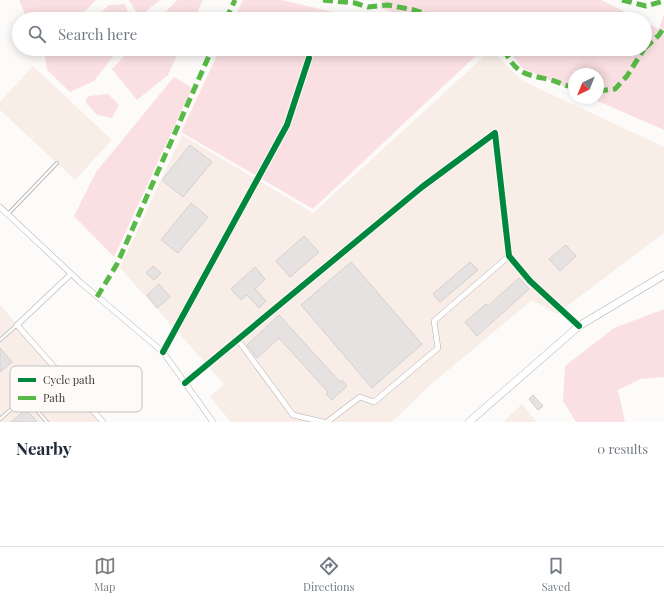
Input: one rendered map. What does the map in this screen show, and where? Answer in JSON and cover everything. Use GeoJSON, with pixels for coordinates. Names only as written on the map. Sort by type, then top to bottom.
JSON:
{"type":"FeatureCollection","features":[{"type":"Feature","properties":{"kind":"main road"},"geometry":{"type":"LineString","coordinates":[[469,422],[578,326],[664,275]]}},
{"type":"Feature","properties":{"kind":"street"},"geometry":{"type":"LineString","coordinates":[[163,352],[287,125],[308,58]]}},
{"type":"Feature","properties":{"kind":"street"},"geometry":{"type":"LineString","coordinates":[[185,383],[422,187],[495,133],[509,256],[530,281],[578,326]]}},
{"type":"Feature","properties":{"kind":"street"},"geometry":{"type":"LineString","coordinates":[[0,207],[71,274],[163,352],[214,422]]}},
{"type":"Feature","properties":{"kind":"street"},"geometry":{"type":"LineString","coordinates":[[327,422],[360,396],[374,402],[438,348],[434,321],[509,256]]}},
{"type":"Feature","properties":{"kind":"street"},"geometry":{"type":"LineString","coordinates":[[54,366],[17,324],[71,274]]}},
{"type":"Feature","properties":{"kind":"street"},"geometry":{"type":"LineString","coordinates":[[238,340],[293,415],[323,422]]}},
{"type":"Feature","properties":{"kind":"street"},"geometry":{"type":"LineString","coordinates":[[94,412],[103,422]]}},
{"type":"Feature","properties":{"kind":"lane"},"geometry":{"type":"LineString","coordinates":[[8,214],[57,163]]}},
{"type":"Feature","properties":{"kind":"lane"},"geometry":{"type":"LineString","coordinates":[[0,340],[17,324]]}},
{"type":"Feature","properties":{"kind":"lane"},"geometry":{"type":"LineString","coordinates":[[0,419],[10,410]]}},
{"type":"Feature","properties":{"kind":"lane"},"geometry":{"type":"LineString","coordinates":[[38,412],[47,422]]}},
{"type":"Feature","properties":{"kind":"shaded area"},"geometry":{"type":"Polygon","coordinates":[[[19,0],[96,0],[84,12],[24,12],[19,0]]]}},
{"type":"Feature","properties":{"kind":"shaded area"},"geometry":{"type":"Polygon","coordinates":[[[129,0],[160,0],[145,12],[136,12],[129,0]]]}},
{"type":"Feature","properties":{"kind":"shaded area"},"geometry":{"type":"Polygon","coordinates":[[[177,0],[203,0],[197,12],[166,12],[177,0]]]}},
{"type":"Feature","properties":{"kind":"shaded area"},"geometry":{"type":"Polygon","coordinates":[[[243,0],[281,0],[333,12],[237,12],[243,0]]]}},
{"type":"Feature","properties":{"kind":"shaded area"},"geometry":{"type":"Polygon","coordinates":[[[381,0],[601,0],[625,12],[393,12],[380,8],[381,0]]]}},
{"type":"Feature","properties":{"kind":"shaded area"},"geometry":{"type":"Polygon","coordinates":[[[125,4],[128,12],[102,12],[109,5],[125,4]]]}},
{"type":"Feature","properties":{"kind":"shaded area"},"geometry":{"type":"Polygon","coordinates":[[[664,14],[664,130],[604,104],[604,68],[568,68],[568,88],[522,68],[513,56],[652,56],[652,26],[659,29],[664,14]]]}},
{"type":"Feature","properties":{"kind":"shaded area"},"geometry":{"type":"Polygon","coordinates":[[[45,56],[113,56],[94,81],[70,92],[47,70],[45,56]]]}},
{"type":"Feature","properties":{"kind":"shaded area"},"geometry":{"type":"Polygon","coordinates":[[[124,56],[177,56],[168,75],[137,100],[112,69],[124,56]]]}},
{"type":"Feature","properties":{"kind":"shaded area"},"geometry":{"type":"Polygon","coordinates":[[[217,56],[476,56],[313,209],[181,132],[217,56]]]}},
{"type":"Feature","properties":{"kind":"shaded area"},"geometry":{"type":"Polygon","coordinates":[[[484,56],[497,56],[523,81],[568,102],[568,104],[572,104],[664,147],[664,233],[557,314],[532,300],[428,387],[392,422],[231,422],[210,397],[224,384],[120,268],[182,135],[313,213],[484,56]]]}},
{"type":"Feature","properties":{"kind":"shaded area"},"geometry":{"type":"Polygon","coordinates":[[[33,66],[112,140],[75,180],[0,110],[0,102],[33,66]]]}},
{"type":"Feature","properties":{"kind":"shaded area"},"geometry":{"type":"Polygon","coordinates":[[[174,77],[192,88],[114,257],[74,216],[96,172],[174,77]]]}},
{"type":"Feature","properties":{"kind":"shaded area"},"geometry":{"type":"Polygon","coordinates":[[[108,94],[119,105],[112,118],[97,115],[85,101],[89,96],[108,94]]]}},
{"type":"Feature","properties":{"kind":"shaded area"},"geometry":{"type":"Polygon","coordinates":[[[0,305],[54,366],[10,366],[10,412],[94,412],[103,422],[0,422],[0,305]]]}},
{"type":"Feature","properties":{"kind":"shaded area"},"geometry":{"type":"Polygon","coordinates":[[[664,309],[664,377],[640,379],[618,390],[625,422],[576,422],[563,401],[565,366],[614,328],[664,309]]]}},
{"type":"Feature","properties":{"kind":"shaded area"},"geometry":{"type":"Polygon","coordinates":[[[522,404],[537,422],[503,422],[522,404]]]}},
{"type":"Feature","properties":{"kind":"building"},"geometry":{"type":"Polygon","coordinates":[[[190,145],[212,162],[183,197],[162,180],[190,145]]]}},
{"type":"Feature","properties":{"kind":"building"},"geometry":{"type":"Polygon","coordinates":[[[191,203],[208,217],[178,253],[161,240],[191,203]]]}},
{"type":"Feature","properties":{"kind":"building"},"geometry":{"type":"Polygon","coordinates":[[[304,236],[319,252],[290,277],[276,261],[304,236]]]}},
{"type":"Feature","properties":{"kind":"building"},"geometry":{"type":"Polygon","coordinates":[[[566,245],[576,256],[560,271],[549,259],[566,245]]]}},
{"type":"Feature","properties":{"kind":"building"},"geometry":{"type":"Polygon","coordinates":[[[351,262],[422,344],[372,388],[301,305],[351,262]]]}},
{"type":"Feature","properties":{"kind":"building"},"geometry":{"type":"Polygon","coordinates":[[[470,262],[478,270],[440,302],[433,294],[470,262]]]}},
{"type":"Feature","properties":{"kind":"building"},"geometry":{"type":"Polygon","coordinates":[[[153,266],[161,273],[154,280],[146,273],[153,266]]]}},
{"type":"Feature","properties":{"kind":"building"},"geometry":{"type":"Polygon","coordinates":[[[255,267],[265,279],[255,289],[266,301],[259,308],[247,295],[241,300],[231,289],[255,267]]]}},
{"type":"Feature","properties":{"kind":"building"},"geometry":{"type":"Polygon","coordinates":[[[519,278],[529,289],[477,336],[465,322],[486,304],[488,306],[519,278]]]}},
{"type":"Feature","properties":{"kind":"building"},"geometry":{"type":"Polygon","coordinates":[[[159,284],[170,297],[157,308],[147,295],[159,284]]]}},
{"type":"Feature","properties":{"kind":"building"},"geometry":{"type":"Polygon","coordinates":[[[279,315],[340,382],[342,380],[347,386],[332,400],[326,394],[328,392],[279,338],[257,358],[247,345],[279,315]]]}},
{"type":"Feature","properties":{"kind":"building"},"geometry":{"type":"Polygon","coordinates":[[[0,348],[12,362],[0,372],[0,348]]]}},
{"type":"Feature","properties":{"kind":"building"},"geometry":{"type":"Polygon","coordinates":[[[533,395],[543,406],[538,410],[529,399],[533,395]]]}},
{"type":"Feature","properties":{"kind":"building"},"geometry":{"type":"Polygon","coordinates":[[[23,412],[29,412],[37,422],[11,422],[23,412]]]}},
{"type":"Feature","properties":{"kind":"marked path"},"geometry":{"type":"LineString","coordinates":[[229,12],[235,0]]}},
{"type":"Feature","properties":{"kind":"marked path"},"geometry":{"type":"LineString","coordinates":[[323,0],[355,3],[368,7],[388,5],[420,12]]}},
{"type":"Feature","properties":{"kind":"marked path"},"geometry":{"type":"LineString","coordinates":[[622,0],[646,6],[664,1]]}},
{"type":"Feature","properties":{"kind":"marked path"},"geometry":{"type":"LineString","coordinates":[[652,42],[659,35],[664,27]]}},
{"type":"Feature","properties":{"kind":"marked path"},"geometry":{"type":"LineString","coordinates":[[97,297],[117,264],[209,56]]}},
{"type":"Feature","properties":{"kind":"marked path"},"geometry":{"type":"LineString","coordinates":[[508,56],[516,68],[526,74],[568,86]]}},
{"type":"Feature","properties":{"kind":"marked path"},"geometry":{"type":"LineString","coordinates":[[604,90],[615,89],[627,76],[640,56]]}},
{"type":"Feature","properties":{"kind":"cycle path"},"geometry":{"type":"LineString","coordinates":[[163,352],[287,125],[309,58]]}},
{"type":"Feature","properties":{"kind":"cycle path"},"geometry":{"type":"LineString","coordinates":[[185,383],[422,187],[495,133],[509,256],[530,281],[579,326]]}}]}
